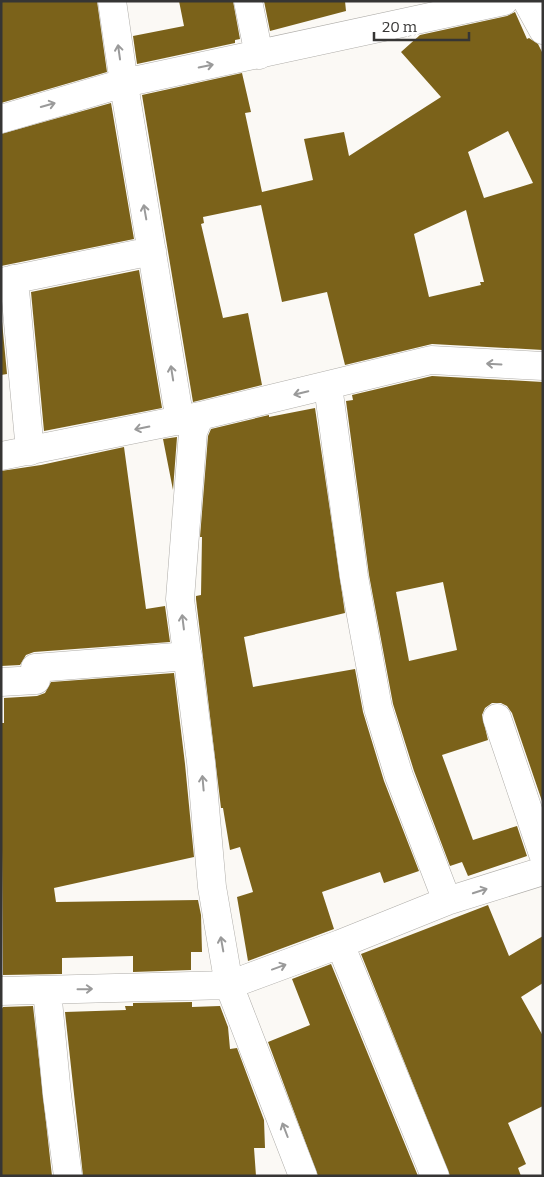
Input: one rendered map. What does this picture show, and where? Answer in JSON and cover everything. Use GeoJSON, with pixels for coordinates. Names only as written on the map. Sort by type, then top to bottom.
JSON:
{"type":"FeatureCollection","features":[{"type":"Feature","properties":{"kind":"street"},"geometry":{"type":"LineString","coordinates":[[112,1],[152,252],[193,432],[180,599],[201,762],[212,887],[229,985],[303,1176]]}},
{"type":"Feature","properties":{"kind":"street"},"geometry":{"type":"LineString","coordinates":[[248,1],[259,55]]}},
{"type":"Feature","properties":{"kind":"street"},"geometry":{"type":"LineString","coordinates":[[1,119],[124,83],[504,1]]}},
{"type":"Feature","properties":{"kind":"street"},"geometry":{"type":"LineString","coordinates":[[527,1],[543,30]]}},
{"type":"Feature","properties":{"kind":"street"},"geometry":{"type":"LineString","coordinates":[[30,451],[8,280],[152,252]]}},
{"type":"Feature","properties":{"kind":"street"},"geometry":{"type":"LineString","coordinates":[[1,456],[190,419],[431,360],[543,366]]}},
{"type":"Feature","properties":{"kind":"street"},"geometry":{"type":"LineString","coordinates":[[328,386],[354,577],[378,708],[399,776],[447,902]]}},
{"type":"Feature","properties":{"kind":"street"},"geometry":{"type":"LineString","coordinates":[[1,682],[36,680],[35,668],[188,656]]}},
{"type":"Feature","properties":{"kind":"street"},"geometry":{"type":"LineString","coordinates":[[1,991],[229,985],[447,902],[540,872],[496,718]]}},
{"type":"Feature","properties":{"kind":"street"},"geometry":{"type":"LineString","coordinates":[[340,944],[435,1176]]}},
{"type":"Feature","properties":{"kind":"street"},"geometry":{"type":"LineString","coordinates":[[47,990],[57,1095],[68,1176]]}},
{"type":"Feature","properties":{"kind":"building"},"geometry":{"type":"Polygon","coordinates":[[[1,1],[97,1],[107,72],[1,103],[1,1]]]}},
{"type":"Feature","properties":{"kind":"building"},"geometry":{"type":"Polygon","coordinates":[[[179,1],[233,1],[240,39],[235,40],[235,43],[137,64],[133,36],[184,26],[179,1]]]}},
{"type":"Feature","properties":{"kind":"building"},"geometry":{"type":"Polygon","coordinates":[[[264,1],[345,1],[346,11],[270,31],[264,1]]]}},
{"type":"Feature","properties":{"kind":"building"},"geometry":{"type":"Polygon","coordinates":[[[515,12],[527,39],[529,38],[538,44],[543,54],[543,350],[432,344],[345,365],[327,292],[282,302],[261,205],[203,217],[204,223],[201,224],[223,318],[248,313],[262,385],[193,402],[142,95],[242,73],[251,112],[245,113],[262,192],[313,180],[304,139],[344,132],[349,156],[441,97],[401,52],[420,35],[507,16],[515,12]],[[508,131],[468,152],[484,198],[533,183],[508,131]],[[466,210],[414,234],[429,297],[481,285],[480,282],[484,282],[466,210]]]}},
{"type":"Feature","properties":{"kind":"building"},"geometry":{"type":"Polygon","coordinates":[[[111,103],[134,239],[1,266],[1,134],[111,103]]]}},
{"type":"Feature","properties":{"kind":"building"},"geometry":{"type":"Polygon","coordinates":[[[139,270],[162,408],[44,431],[31,292],[139,270]]]}},
{"type":"Feature","properties":{"kind":"building"},"geometry":{"type":"Polygon","coordinates":[[[1,311],[7,374],[1,375],[1,311]]]}},
{"type":"Feature","properties":{"kind":"building"},"geometry":{"type":"Polygon","coordinates":[[[432,376],[543,382],[543,804],[512,713],[507,706],[501,703],[492,703],[485,708],[482,715],[488,740],[442,755],[473,840],[517,826],[527,856],[468,876],[462,862],[450,866],[414,771],[393,704],[369,575],[346,401],[353,400],[352,395],[432,376]],[[443,582],[396,592],[409,661],[457,650],[443,582]]]}},
{"type":"Feature","properties":{"kind":"building"},"geometry":{"type":"Polygon","coordinates":[[[315,408],[345,613],[244,637],[253,687],[355,669],[363,712],[384,781],[419,871],[384,883],[380,872],[322,892],[334,929],[248,961],[237,897],[253,892],[240,847],[230,850],[223,808],[221,808],[196,599],[196,596],[201,595],[202,537],[200,537],[208,436],[211,429],[269,415],[269,417],[315,408]]]}},
{"type":"Feature","properties":{"kind":"building"},"geometry":{"type":"Polygon","coordinates":[[[177,437],[173,490],[163,439],[177,437]]]}},
{"type":"Feature","properties":{"kind":"building"},"geometry":{"type":"Polygon","coordinates":[[[124,447],[146,609],[165,606],[170,642],[34,652],[26,655],[20,665],[1,666],[1,471],[41,465],[124,447]]]}},
{"type":"Feature","properties":{"kind":"building"},"geometry":{"type":"Polygon","coordinates":[[[174,673],[194,857],[54,888],[56,902],[198,900],[201,915],[202,952],[191,952],[191,970],[133,972],[133,956],[62,958],[62,974],[3,975],[1,723],[4,723],[4,698],[37,696],[45,693],[51,682],[174,673]]]}},
{"type":"Feature","properties":{"kind":"building"},"geometry":{"type":"Polygon","coordinates":[[[488,905],[509,956],[543,936],[543,983],[521,997],[543,1036],[543,1106],[508,1123],[526,1164],[518,1168],[521,1176],[450,1176],[361,954],[488,905]]]}},
{"type":"Feature","properties":{"kind":"building"},"geometry":{"type":"Polygon","coordinates":[[[331,964],[418,1176],[318,1176],[268,1042],[310,1025],[292,979],[331,964]]]}},
{"type":"Feature","properties":{"kind":"building"},"geometry":{"type":"Polygon","coordinates":[[[192,1002],[192,1007],[220,1006],[228,1027],[230,1049],[237,1048],[264,1120],[265,1148],[254,1148],[256,1176],[83,1176],[65,1012],[126,1010],[125,1006],[133,1006],[133,1003],[192,1002]]]}},
{"type":"Feature","properties":{"kind":"building"},"geometry":{"type":"Polygon","coordinates":[[[33,1006],[52,1176],[1,1176],[1,1010],[3,1007],[33,1006]]]}}]}
